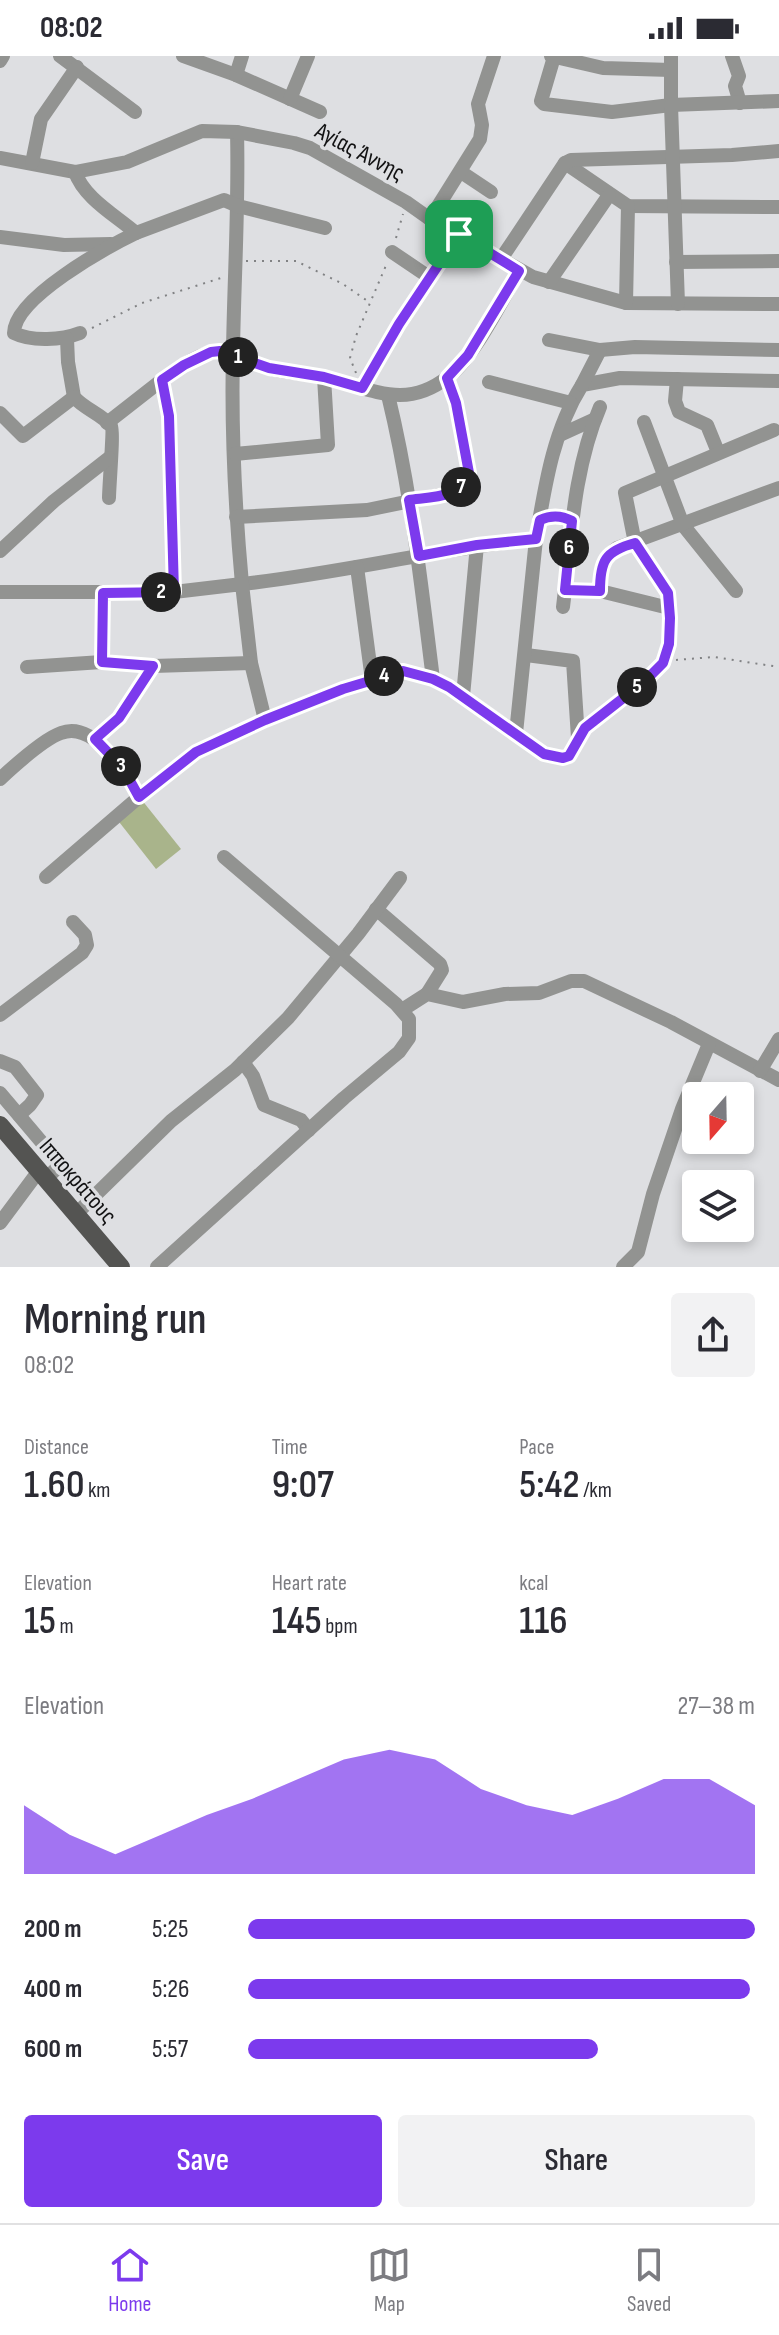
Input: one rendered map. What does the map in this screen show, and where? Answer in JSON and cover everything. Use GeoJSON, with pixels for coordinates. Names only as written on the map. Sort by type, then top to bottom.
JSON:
{"type":"FeatureCollection","features":[{"type":"Feature","properties":{"kind":"main road","name":"Ιπποκράτους"},"geometry":{"type":"LineString","coordinates":[[0,1125],[115,1265]]}},
{"type":"Feature","properties":{"kind":"street"},"geometry":{"type":"LineString","coordinates":[[60,56],[135,112]]}},
{"type":"Feature","properties":{"kind":"street"},"geometry":{"type":"LineString","coordinates":[[183,56],[236,75],[320,112]]}},
{"type":"Feature","properties":{"kind":"street"},"geometry":{"type":"LineString","coordinates":[[236,75],[242,56]]}},
{"type":"Feature","properties":{"kind":"street"},"geometry":{"type":"LineString","coordinates":[[290,99],[308,56]]}},
{"type":"Feature","properties":{"kind":"street"},"geometry":{"type":"LineString","coordinates":[[430,219],[480,139],[482,125],[478,104],[494,56]]}},
{"type":"Feature","properties":{"kind":"street"},"geometry":{"type":"LineString","coordinates":[[678,304],[671,105],[671,63],[603,68],[552,56],[541,101],[544,104],[612,112],[671,105],[779,101]]}},
{"type":"Feature","properties":{"kind":"street"},"geometry":{"type":"LineString","coordinates":[[732,56],[739,76],[735,86],[740,103]]}},
{"type":"Feature","properties":{"kind":"street"},"geometry":{"type":"LineString","coordinates":[[32,163],[41,119],[77,67]]}},
{"type":"Feature","properties":{"kind":"street","name":"Αγίας Άννης"},"geometry":{"type":"LineString","coordinates":[[0,158],[75,172],[127,162],[202,131],[237,132],[310,148],[519,271],[549,282],[626,303],[779,304]]}},
{"type":"Feature","properties":{"kind":"street"},"geometry":{"type":"LineString","coordinates":[[237,132],[233,488],[251,663],[265,720]]}},
{"type":"Feature","properties":{"kind":"street"},"geometry":{"type":"LineString","coordinates":[[501,259],[565,163],[576,159],[673,158],[779,151]]}},
{"type":"Feature","properties":{"kind":"street"},"geometry":{"type":"LineString","coordinates":[[565,163],[628,206],[779,207]]}},
{"type":"Feature","properties":{"kind":"street"},"geometry":{"type":"LineString","coordinates":[[75,172],[80,186],[88,194],[136,233]]}},
{"type":"Feature","properties":{"kind":"street"},"geometry":{"type":"LineString","coordinates":[[461,172],[491,192]]}},
{"type":"Feature","properties":{"kind":"street"},"geometry":{"type":"LineString","coordinates":[[549,282],[609,195]]}},
{"type":"Feature","properties":{"kind":"street"},"geometry":{"type":"LineString","coordinates":[[109,498],[109,458],[113,434],[107,423],[74,397],[68,362],[74,336],[22,337],[7,328],[50,286],[87,259],[136,233],[224,200],[325,228]]}},
{"type":"Feature","properties":{"kind":"street"},"geometry":{"type":"LineString","coordinates":[[626,303],[628,206]]}},
{"type":"Feature","properties":{"kind":"street"},"geometry":{"type":"LineString","coordinates":[[364,384],[459,234]]}},
{"type":"Feature","properties":{"kind":"street"},"geometry":{"type":"LineString","coordinates":[[0,237],[64,245],[115,243]]}},
{"type":"Feature","properties":{"kind":"street"},"geometry":{"type":"LineString","coordinates":[[392,252],[429,277]]}},
{"type":"Feature","properties":{"kind":"street"},"geometry":{"type":"LineString","coordinates":[[676,262],[779,261]]}},
{"type":"Feature","properties":{"kind":"street"},"geometry":{"type":"LineString","coordinates":[[107,423],[184,365],[220,351],[269,368],[364,384],[388,395],[416,395],[447,378],[468,355],[519,271]]}},
{"type":"Feature","properties":{"kind":"street"},"geometry":{"type":"LineString","coordinates":[[549,340],[600,350],[635,347],[779,350]]}},
{"type":"Feature","properties":{"kind":"street"},"geometry":{"type":"LineString","coordinates":[[46,877],[196,752],[265,720],[372,680],[403,671],[433,679],[516,733],[536,539],[548,471],[571,403],[600,350]]}},
{"type":"Feature","properties":{"kind":"street"},"geometry":{"type":"LineString","coordinates":[[235,454],[328,445],[324,377]]}},
{"type":"Feature","properties":{"kind":"street"},"geometry":{"type":"LineString","coordinates":[[236,517],[344,513],[454,492],[468,480],[469,473],[460,421],[447,378]]}},
{"type":"Feature","properties":{"kind":"street"},"geometry":{"type":"LineString","coordinates":[[582,385],[620,378],[779,381]]}},
{"type":"Feature","properties":{"kind":"street"},"geometry":{"type":"LineString","coordinates":[[677,379],[675,401],[679,412],[707,425],[718,452]]}},
{"type":"Feature","properties":{"kind":"street"},"geometry":{"type":"LineString","coordinates":[[162,380],[169,416],[174,592]]}},
{"type":"Feature","properties":{"kind":"street"},"geometry":{"type":"LineString","coordinates":[[489,382],[571,403]]}},
{"type":"Feature","properties":{"kind":"street"},"geometry":{"type":"LineString","coordinates":[[388,395],[419,556],[433,679]]}},
{"type":"Feature","properties":{"kind":"street"},"geometry":{"type":"LineString","coordinates":[[0,413],[23,436],[74,397]]}},
{"type":"Feature","properties":{"kind":"street"},"geometry":{"type":"LineString","coordinates":[[560,435],[597,413],[585,451],[572,521],[563,607]]}},
{"type":"Feature","properties":{"kind":"street"},"geometry":{"type":"LineString","coordinates":[[644,422],[683,525],[736,591]]}},
{"type":"Feature","properties":{"kind":"street"},"geometry":{"type":"LineString","coordinates":[[663,663],[669,644],[668,593],[635,543],[625,493],[774,430]]}},
{"type":"Feature","properties":{"kind":"street"},"geometry":{"type":"LineString","coordinates":[[560,435],[585,451]]}},
{"type":"Feature","properties":{"kind":"street"},"geometry":{"type":"LineString","coordinates":[[0,551],[54,501],[109,458]]}},
{"type":"Feature","properties":{"kind":"street"},"geometry":{"type":"LineString","coordinates":[[600,591],[606,558],[617,548],[779,488]]}},
{"type":"Feature","properties":{"kind":"street"},"geometry":{"type":"LineString","coordinates":[[540,520],[556,516],[572,521]]}},
{"type":"Feature","properties":{"kind":"street"},"geometry":{"type":"LineString","coordinates":[[0,592],[174,592],[357,567],[477,545],[536,539]]}},
{"type":"Feature","properties":{"kind":"street"},"geometry":{"type":"LineString","coordinates":[[463,696],[477,545]]}},
{"type":"Feature","properties":{"kind":"street"},"geometry":{"type":"LineString","coordinates":[[357,567],[372,680]]}},
{"type":"Feature","properties":{"kind":"street"},"geometry":{"type":"LineString","coordinates":[[565,590],[600,591],[669,608]]}},
{"type":"Feature","properties":{"kind":"street"},"geometry":{"type":"LineString","coordinates":[[102,662],[103,593]]}},
{"type":"Feature","properties":{"kind":"street"},"geometry":{"type":"LineString","coordinates":[[526,655],[573,661],[578,738]]}},
{"type":"Feature","properties":{"kind":"street"},"geometry":{"type":"LineString","coordinates":[[27,667],[102,662],[153,666],[251,663]]}},
{"type":"Feature","properties":{"kind":"street"},"geometry":{"type":"LineString","coordinates":[[95,739],[119,718],[153,666]]}},
{"type":"Feature","properties":{"kind":"street"},"geometry":{"type":"LineString","coordinates":[[0,779],[62,732],[81,732],[95,739],[123,768],[139,797]]}},
{"type":"Feature","properties":{"kind":"street"},"geometry":{"type":"LineString","coordinates":[[157,1267],[399,1052],[409,1038],[409,1019],[402,1010],[224,857]]}},
{"type":"Feature","properties":{"kind":"street"},"geometry":{"type":"LineString","coordinates":[[75,1215],[171,1121],[243,1062],[288,1018],[400,878]]}},
{"type":"Feature","properties":{"kind":"street"},"geometry":{"type":"LineString","coordinates":[[376,909],[440,964],[442,970],[427,994],[402,1010]]}},
{"type":"Feature","properties":{"kind":"street"},"geometry":{"type":"LineString","coordinates":[[0,1015],[82,953],[87,945],[85,935],[73,922]]}},
{"type":"Feature","properties":{"kind":"street"},"geometry":{"type":"LineString","coordinates":[[427,994],[463,1002],[505,994],[539,993],[571,981],[584,981],[671,1022],[779,1080]]}},
{"type":"Feature","properties":{"kind":"street"},"geometry":{"type":"LineString","coordinates":[[760,1071],[779,1039]]}},
{"type":"Feature","properties":{"kind":"street"},"geometry":{"type":"LineString","coordinates":[[623,1267],[638,1252],[653,1194],[682,1109],[709,1044]]}},
{"type":"Feature","properties":{"kind":"street"},"geometry":{"type":"LineString","coordinates":[[0,1061],[15,1067],[37,1095],[19,1115]]}},
{"type":"Feature","properties":{"kind":"street"},"geometry":{"type":"LineString","coordinates":[[243,1062],[253,1076],[264,1105],[301,1120],[309,1130]]}},
{"type":"Feature","properties":{"kind":"street"},"geometry":{"type":"LineString","coordinates":[[0,1093],[59,1166],[41,1176],[0,1223]]}},
{"type":"Feature","properties":{"kind":"path"},"geometry":{"type":"LineString","coordinates":[[364,384],[350,358],[392,252],[406,202]]}},
{"type":"Feature","properties":{"kind":"path"},"geometry":{"type":"LineString","coordinates":[[74,336],[142,303],[227,276],[236,268],[296,261],[343,284],[370,303]]}},
{"type":"Feature","properties":{"kind":"path"},"geometry":{"type":"LineString","coordinates":[[516,733],[544,754],[563,758],[569,756],[585,728],[663,663],[714,657],[779,667]]}},
{"type":"Feature","properties":{"kind":"green space"},"geometry":{"type":"Polygon","coordinates":[[[141,799],[181,849],[156,869],[116,818],[141,799]]]}},
{"type":"Feature","properties":{"kind":"route"},"geometry":{"type":"LineString","coordinates":[[459,234],[519,271],[468,355],[447,378],[456,403],[468,480],[454,492],[409,500],[419,556],[477,545],[536,539],[540,520],[548,516],[565,517],[572,521],[565,590],[600,591],[606,558],[617,548],[635,543],[668,593],[669,644],[663,663],[585,728],[569,756],[563,758],[544,754],[449,687],[403,671],[300,705],[196,752],[139,797],[123,768],[95,739],[119,718],[153,666],[102,662],[103,593],[174,592],[169,416],[162,380],[184,365],[220,351],[269,368],[324,377],[362,388],[399,324],[459,234]]}}]}
